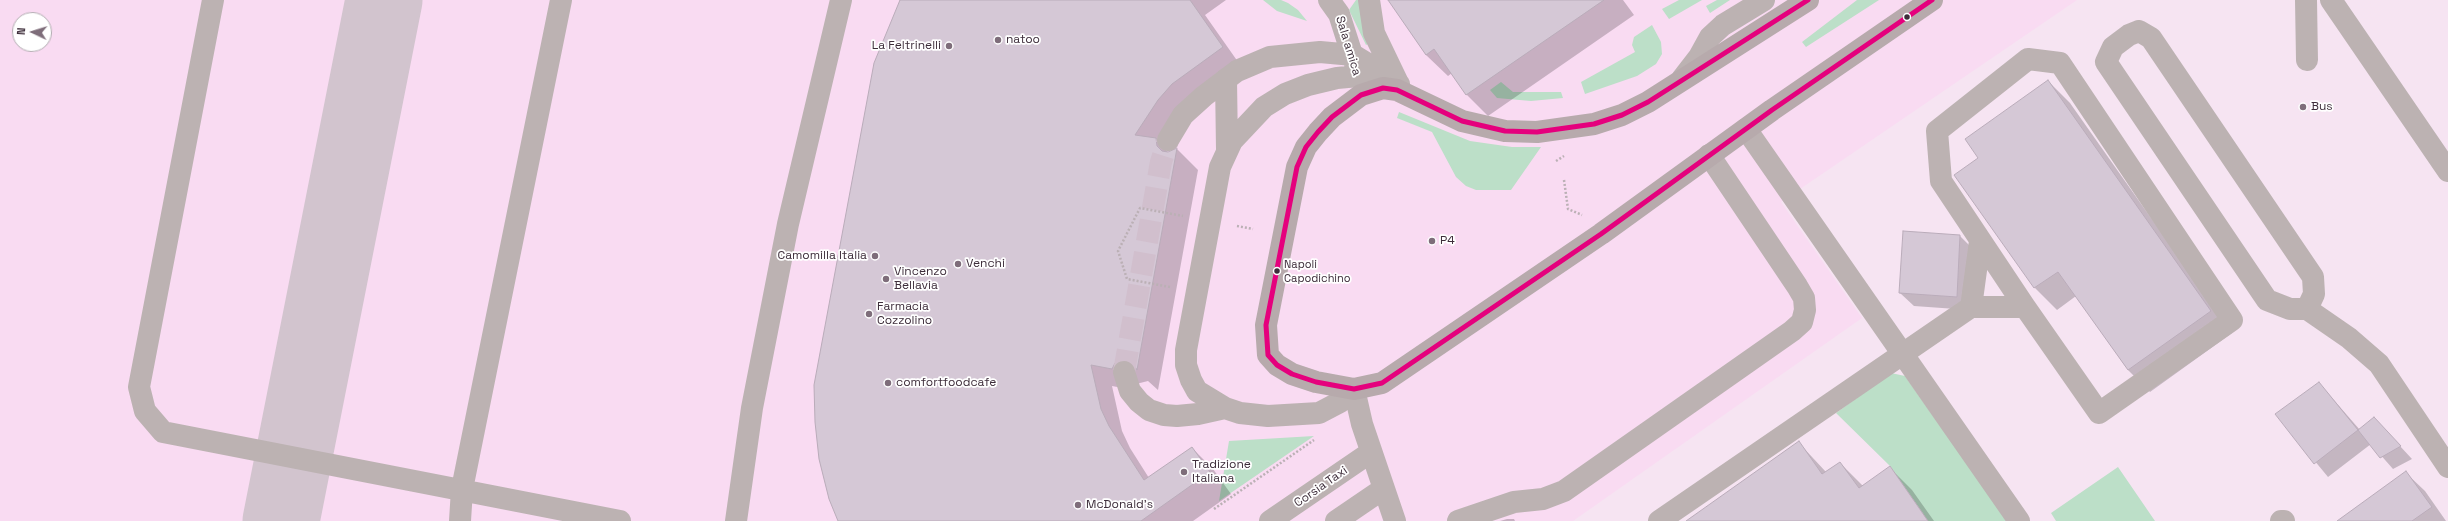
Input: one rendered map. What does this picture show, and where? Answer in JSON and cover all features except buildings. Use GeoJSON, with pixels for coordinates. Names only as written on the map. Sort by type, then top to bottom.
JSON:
{"type":"FeatureCollection","features":[{"type":"Feature","properties":{"kind":"main road"},"geometry":{"type":"LineString","coordinates":[[1808,0],[1680,82],[1622,115],[1594,124],[1537,132],[1505,131],[1482,127],[1462,121],[1404,90],[1383,88],[1371,90],[1360,86],[1306,146],[1297,167],[1268,318],[1266,343],[1268,355],[1277,365],[1292,374],[1324,384],[1354,389],[1369,388],[1392,377],[1432,347],[1601,234],[1709,155],[1932,0]]}},
{"type":"Feature","properties":{"kind":"street"},"geometry":{"type":"LineString","coordinates":[[213,0],[138,388],[146,411],[163,432],[462,489],[620,521]]}},
{"type":"Feature","properties":{"kind":"street"},"geometry":{"type":"LineString","coordinates":[[460,521],[462,489],[561,0]]}},
{"type":"Feature","properties":{"kind":"street"},"geometry":{"type":"LineString","coordinates":[[736,521],[752,408],[787,232],[819,85],[841,0]]}},
{"type":"Feature","properties":{"kind":"street","name":"Sala amica"},"geometry":{"type":"LineString","coordinates":[[1329,0],[1339,14],[1353,55],[1360,86]]}},
{"type":"Feature","properties":{"kind":"street"},"geometry":{"type":"LineString","coordinates":[[1369,0],[1374,33],[1404,90]]}},
{"type":"Feature","properties":{"kind":"street"},"geometry":{"type":"LineString","coordinates":[[1680,82],[1699,57],[1710,37],[1723,25],[1764,0]]}},
{"type":"Feature","properties":{"kind":"street"},"geometry":{"type":"LineString","coordinates":[[2306,0],[2307,60]]}},
{"type":"Feature","properties":{"kind":"street"},"geometry":{"type":"LineString","coordinates":[[2331,0],[2448,171]]}},
{"type":"Feature","properties":{"kind":"street"},"geometry":{"type":"LineString","coordinates":[[2307,309],[2314,294],[2313,277],[2151,38],[2139,31],[2129,35],[2113,46],[2106,62],[2268,300],[2290,309],[2307,309],[2349,338],[2379,364],[2448,467]]}},
{"type":"Feature","properties":{"kind":"street"},"geometry":{"type":"LineString","coordinates":[[1168,140],[1183,115],[1226,79],[1251,64],[1284,54],[1320,52],[1353,55],[1404,90]]}},
{"type":"Feature","properties":{"kind":"street"},"geometry":{"type":"LineString","coordinates":[[2028,58],[2060,63],[2232,320],[2099,414],[2025,307],[1941,180],[1937,131],[2028,58]]}},
{"type":"Feature","properties":{"kind":"street"},"geometry":{"type":"LineString","coordinates":[[1360,86],[1337,78],[1285,94],[1264,107],[1242,129],[1227,150],[1220,167],[1186,350],[1186,365],[1191,380],[1197,391],[1225,408],[1254,416],[1318,413],[1340,402],[1354,389],[1371,452],[1395,521]]}},
{"type":"Feature","properties":{"kind":"street"},"geometry":{"type":"LineString","coordinates":[[1226,79],[1227,150]]}},
{"type":"Feature","properties":{"kind":"street"},"geometry":{"type":"LineString","coordinates":[[1746,129],[2019,521]]}},
{"type":"Feature","properties":{"kind":"street"},"geometry":{"type":"LineString","coordinates":[[1458,521],[1514,502],[1543,499],[1564,492],[1792,331],[1802,322],[1805,310],[1804,298],[1798,286],[1709,155]]}},
{"type":"Feature","properties":{"kind":"street"},"geometry":{"type":"LineString","coordinates":[[1971,307],[1980,241]]}},
{"type":"Feature","properties":{"kind":"street"},"geometry":{"type":"LineString","coordinates":[[1659,521],[1971,307],[2025,307]]}},
{"type":"Feature","properties":{"kind":"street"},"geometry":{"type":"LineString","coordinates":[[1124,372],[1130,391],[1139,402],[1149,410],[1164,415],[1177,416],[1198,414],[1225,408]]}},
{"type":"Feature","properties":{"kind":"street","name":"Corsia Taxi"},"geometry":{"type":"LineString","coordinates":[[1270,521],[1371,452]]}},
{"type":"Feature","properties":{"kind":"street"},"geometry":{"type":"LineString","coordinates":[[1336,521],[1383,489]]}},
{"type":"Feature","properties":{"kind":"path"},"geometry":{"type":"LineString","coordinates":[[1564,180],[1568,209],[1585,217]]}},
{"type":"Feature","properties":{"kind":"path"},"geometry":{"type":"LineString","coordinates":[[1170,287],[1127,279],[1118,251],[1140,208],[1183,216]]}},
{"type":"Feature","properties":{"kind":"path"},"geometry":{"type":"LineString","coordinates":[[1237,226],[1253,230]]}},
{"type":"Feature","properties":{"kind":"path"},"geometry":{"type":"LineString","coordinates":[[1214,510],[1319,437]]}},
{"type":"Feature","properties":{"kind":"shaded area"},"geometry":{"type":"Polygon","coordinates":[[[0,0],[2077,0],[1781,202],[1862,318],[1573,521],[0,521],[0,0]]]}},
{"type":"Feature","properties":{"kind":"green space"},"geometry":{"type":"Polygon","coordinates":[[[1263,0],[1281,0],[1288,3],[1298,10],[1307,21],[1277,11],[1263,0]]]}},
{"type":"Feature","properties":{"kind":"green space"},"geometry":{"type":"Polygon","coordinates":[[[1356,0],[1360,0],[1368,44],[1366,45],[1349,10],[1356,0]]]}},
{"type":"Feature","properties":{"kind":"green space"},"geometry":{"type":"Polygon","coordinates":[[[1679,0],[1702,0],[1669,19],[1662,9],[1679,0]]]}},
{"type":"Feature","properties":{"kind":"green space"},"geometry":{"type":"Polygon","coordinates":[[[1717,0],[1730,0],[1710,13],[1706,6],[1717,0]]]}},
{"type":"Feature","properties":{"kind":"green space"},"geometry":{"type":"Polygon","coordinates":[[[1857,0],[1879,0],[1806,47],[1802,42],[1857,0]]]}},
{"type":"Feature","properties":{"kind":"green space"},"geometry":{"type":"Polygon","coordinates":[[[1652,25],[1661,42],[1662,54],[1656,64],[1637,76],[1585,94],[1581,82],[1635,52],[1632,45],[1634,37],[1652,25]]]}},
{"type":"Feature","properties":{"kind":"green space"},"geometry":{"type":"Polygon","coordinates":[[[1501,82],[1513,92],[1561,92],[1563,98],[1531,101],[1497,98],[1490,90],[1501,82]]]}},
{"type":"Feature","properties":{"kind":"green space"},"geometry":{"type":"Polygon","coordinates":[[[1399,112],[1470,141],[1512,147],[1541,147],[1511,190],[1476,190],[1466,186],[1456,177],[1432,132],[1397,118],[1399,112]]]}},
{"type":"Feature","properties":{"kind":"green space"},"geometry":{"type":"Polygon","coordinates":[[[1891,373],[1905,376],[2007,521],[1916,521],[1924,515],[1890,466],[1836,413],[1891,373]]]}},
{"type":"Feature","properties":{"kind":"green space"},"geometry":{"type":"Polygon","coordinates":[[[1314,436],[1219,501],[1229,441],[1314,436]]]}},
{"type":"Feature","properties":{"kind":"green space"},"geometry":{"type":"Polygon","coordinates":[[[2118,467],[2155,521],[2056,521],[2051,513],[2118,467]]]}},
{"type":"Feature","properties":{"kind":"taxiway"},"geometry":{"type":"LineString","coordinates":[[281,521],[384,0]]}},
{"type":"Feature","properties":{"kind":"tunnel"},"geometry":{"type":"LineString","coordinates":[[1124,372],[1161,162],[1168,140]]}},
{"type":"Feature","properties":{"kind":"transit line"},"geometry":{"type":"LineString","coordinates":[[1808,0],[1648,102],[1622,115],[1594,124],[1537,132],[1505,131],[1462,121],[1397,90],[1383,88],[1361,95],[1332,117],[1318,132],[1306,147],[1297,167],[1266,325],[1268,355],[1277,365],[1292,374],[1316,382],[1354,389],[1382,383],[1601,234],[1772,110],[1932,0]]}},
{"type":"Feature","properties":{"kind":"place","name":"natoo"},"geometry":{"type":"Point","coordinates":[998,40]}},
{"type":"Feature","properties":{"kind":"place","name":"La Feltrinelli"},"geometry":{"type":"Point","coordinates":[949,46]}},
{"type":"Feature","properties":{"kind":"place","name":"Bus"},"geometry":{"type":"Point","coordinates":[2303,107]}},
{"type":"Feature","properties":{"kind":"place","name":"P4"},"geometry":{"type":"Point","coordinates":[1432,241]}},
{"type":"Feature","properties":{"kind":"place","name":"Camomilla Italia"},"geometry":{"type":"Point","coordinates":[875,256]}},
{"type":"Feature","properties":{"kind":"place","name":"Venchi"},"geometry":{"type":"Point","coordinates":[958,264]}},
{"type":"Feature","properties":{"kind":"place","name":"Napoli Capodichino"},"geometry":{"type":"Point","coordinates":[1277,271]}},
{"type":"Feature","properties":{"kind":"place","name":"Vincenzo Bellavia"},"geometry":{"type":"Point","coordinates":[886,279]}},
{"type":"Feature","properties":{"kind":"place","name":"Farmacia Cozzolino"},"geometry":{"type":"Point","coordinates":[869,314]}},
{"type":"Feature","properties":{"kind":"place","name":"comfortfoodcafe"},"geometry":{"type":"Point","coordinates":[888,383]}},
{"type":"Feature","properties":{"kind":"place","name":"Tradizione Italiana"},"geometry":{"type":"Point","coordinates":[1184,472]}},
{"type":"Feature","properties":{"kind":"place","name":"McDonald's"},"geometry":{"type":"Point","coordinates":[1078,505]}}]}
